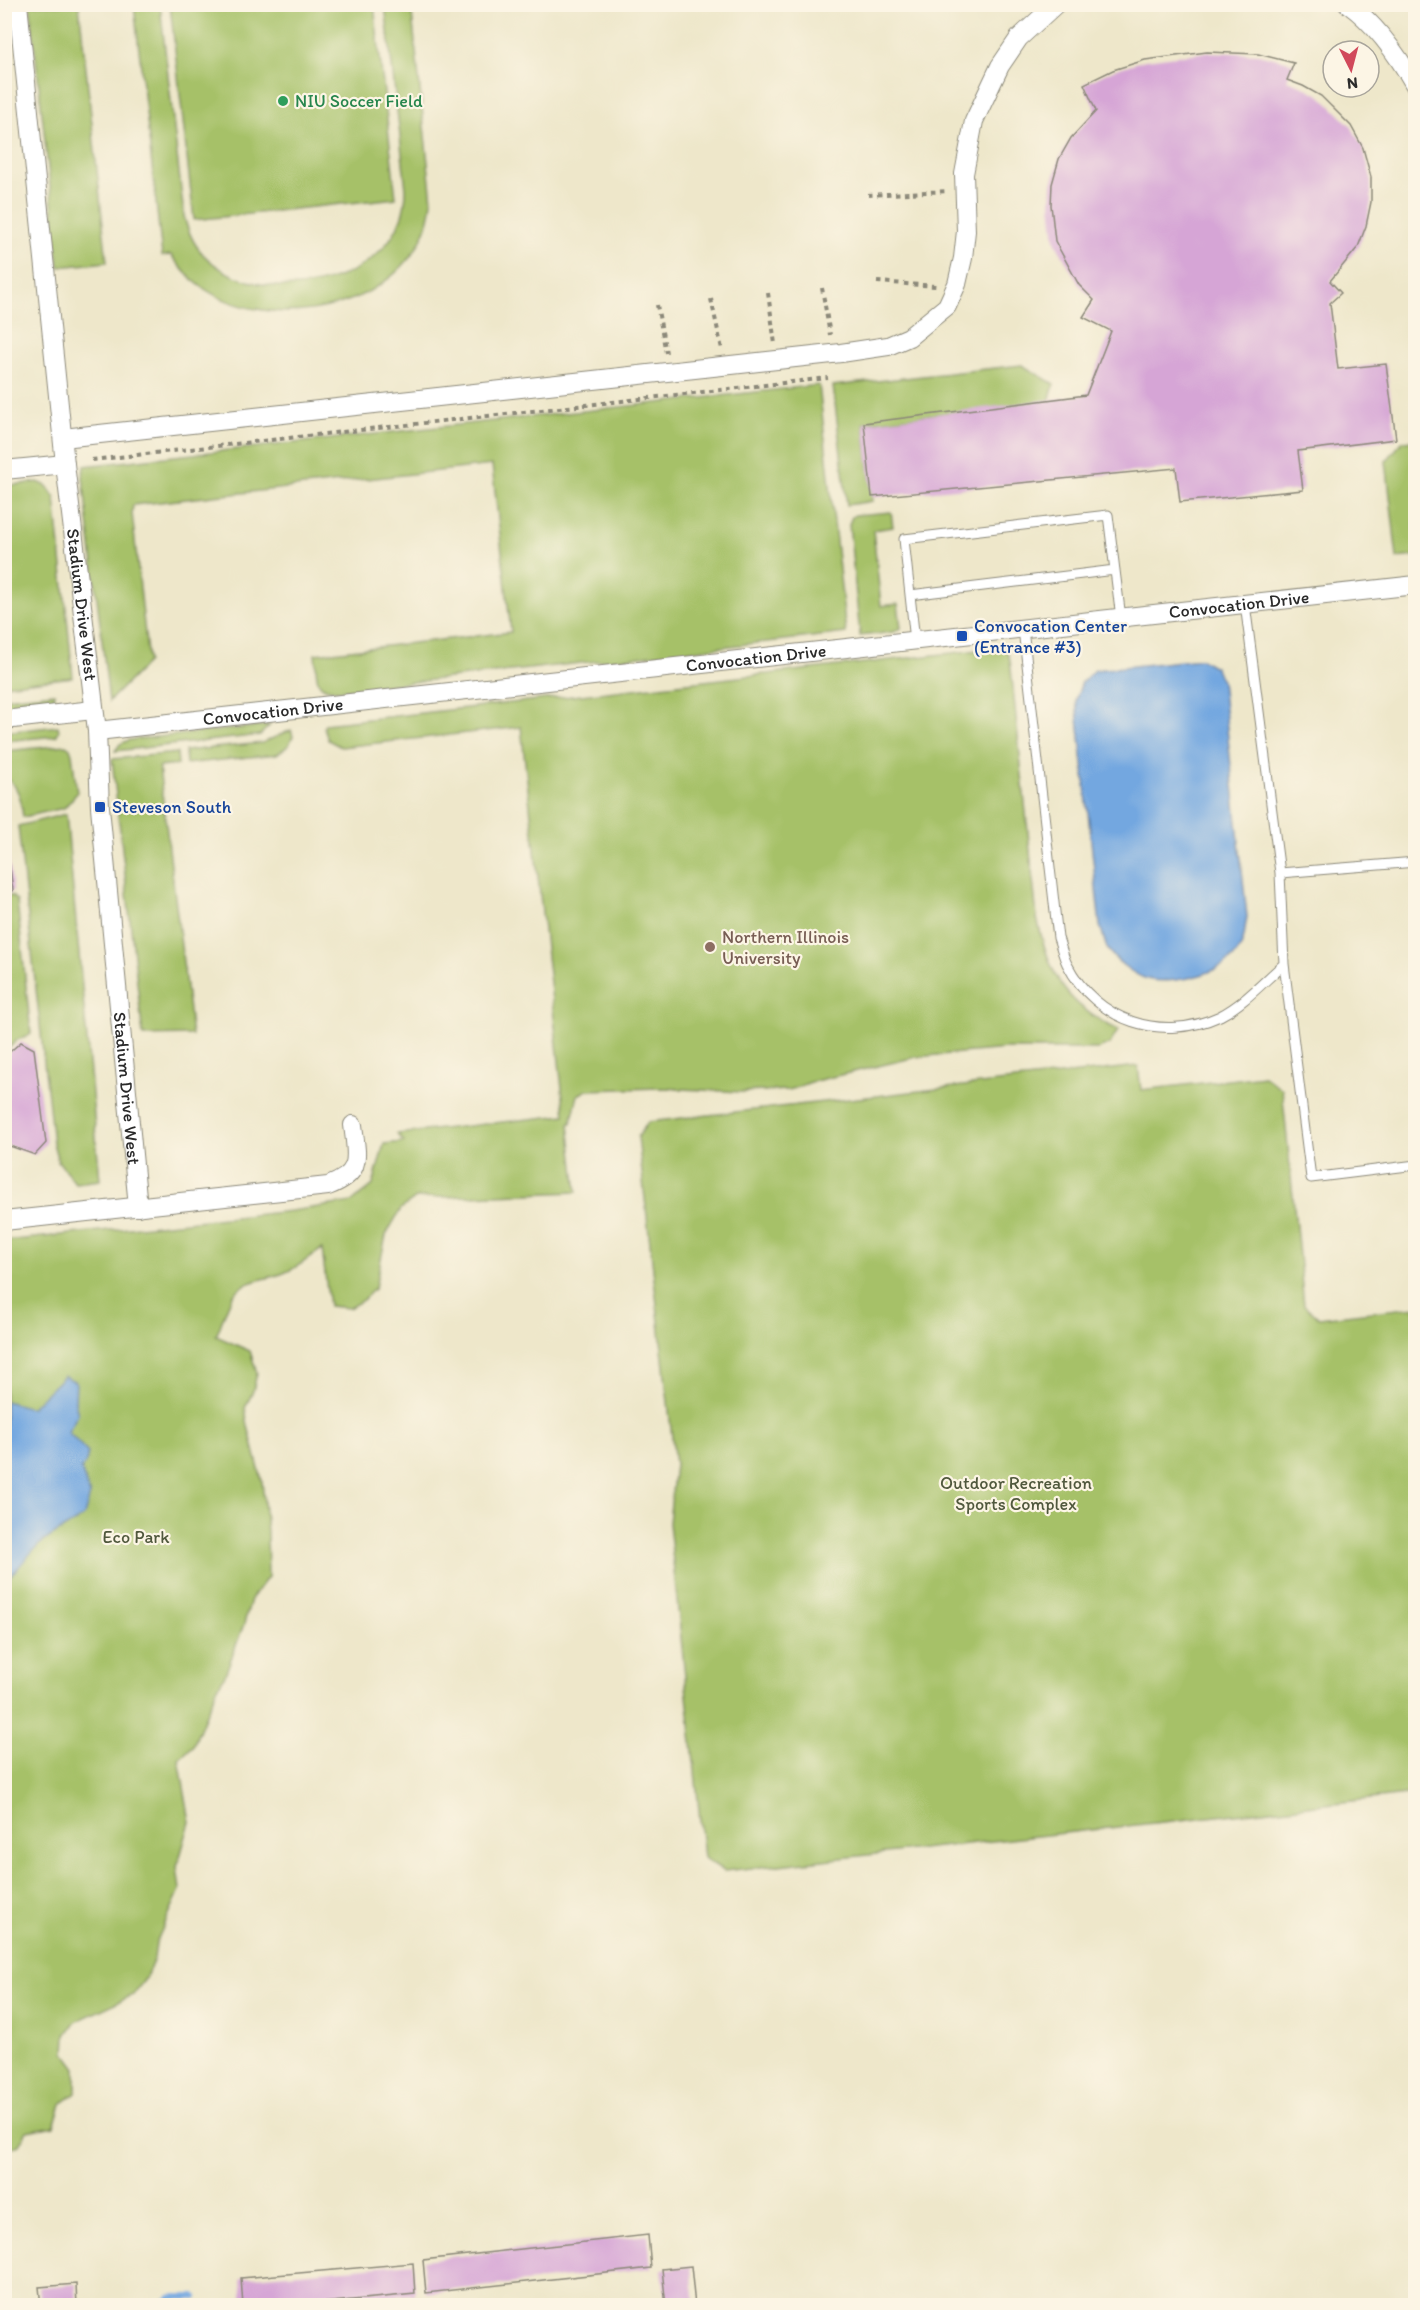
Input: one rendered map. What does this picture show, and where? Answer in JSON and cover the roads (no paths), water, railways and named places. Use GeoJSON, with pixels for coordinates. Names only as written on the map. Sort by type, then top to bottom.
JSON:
{"type":"FeatureCollection","features":[{"type":"Feature","properties":{"kind":"street","name":"Stadium Drive West"},"geometry":{"type":"LineString","coordinates":[[18,4],[65,464],[97,731],[100,807],[138,1207]]}},
{"type":"Feature","properties":{"kind":"street"},"geometry":{"type":"LineString","coordinates":[[63,438],[842,353],[888,346],[909,337],[947,306],[957,284],[966,231],[963,199],[967,148],[974,121],[985,95],[1000,66],[1019,38],[1056,4]]}},
{"type":"Feature","properties":{"kind":"street"},"geometry":{"type":"LineString","coordinates":[[1348,4],[1375,30],[1401,61],[1416,87]]}},
{"type":"Feature","properties":{"kind":"street"},"geometry":{"type":"LineString","coordinates":[[4,470],[65,464]]}},
{"type":"Feature","properties":{"kind":"street","name":"Convocation Drive"},"geometry":{"type":"LineString","coordinates":[[97,731],[1416,585]]}},
{"type":"Feature","properties":{"kind":"street"},"geometry":{"type":"LineString","coordinates":[[4,720],[93,710]]}},
{"type":"Feature","properties":{"kind":"street"},"geometry":{"type":"LineString","coordinates":[[4,1221],[328,1186],[346,1179],[354,1169],[356,1156],[353,1125]]}},
{"type":"Feature","properties":{"kind":"lane"},"geometry":{"type":"LineString","coordinates":[[915,641],[904,539],[1108,515],[1121,618]]}},
{"type":"Feature","properties":{"kind":"lane"},"geometry":{"type":"LineString","coordinates":[[910,595],[1115,570]]}},
{"type":"Feature","properties":{"kind":"lane"},"geometry":{"type":"LineString","coordinates":[[1245,604],[1280,873],[1284,964],[1311,1178],[1416,1165]]}},
{"type":"Feature","properties":{"kind":"lane"},"geometry":{"type":"LineString","coordinates":[[1023,629],[1058,938],[1066,962],[1080,984],[1094,1000],[1112,1014],[1150,1026],[1170,1028],[1191,1025],[1222,1014],[1241,1002],[1284,964]]}},
{"type":"Feature","properties":{"kind":"lane"},"geometry":{"type":"LineString","coordinates":[[1280,873],[1416,862]]}},
{"type":"Feature","properties":{"kind":"water"},"geometry":{"type":"Polygon","coordinates":[[[1201,659],[1215,667],[1222,681],[1247,917],[1242,944],[1236,954],[1226,963],[1214,970],[1186,979],[1158,981],[1142,977],[1119,962],[1107,948],[1100,926],[1076,699],[1082,682],[1095,670],[1201,659]]]}},
{"type":"Feature","properties":{"kind":"water"},"geometry":{"type":"Polygon","coordinates":[[[64,1376],[76,1382],[75,1403],[78,1414],[68,1432],[88,1453],[86,1463],[81,1469],[90,1495],[84,1516],[39,1545],[5,1580],[5,1401],[31,1408],[64,1376]]]}},
{"type":"Feature","properties":{"kind":"waterway"},"geometry":{"type":"LineString","coordinates":[[158,2306],[172,2297],[195,2297]]}},
{"type":"Feature","properties":{"kind":"place","name":"NIU Soccer Field"},"geometry":{"type":"Point","coordinates":[283,101]}},
{"type":"Feature","properties":{"kind":"place","name":"Convocation Center (Entrance #3)"},"geometry":{"type":"Point","coordinates":[962,636]}},
{"type":"Feature","properties":{"kind":"place","name":"Steveson South"},"geometry":{"type":"Point","coordinates":[100,807]}},
{"type":"Feature","properties":{"kind":"place","name":"Northern Illinois University"},"geometry":{"type":"Point","coordinates":[710,947]}},
{"type":"Feature","properties":{"kind":"park label","name":"Outdoor Recreation Sports Complex"},"geometry":{"type":"Point","coordinates":[1016,1493]}},
{"type":"Feature","properties":{"kind":"park label","name":"Eco Park"},"geometry":{"type":"Point","coordinates":[136,1537]}}]}
